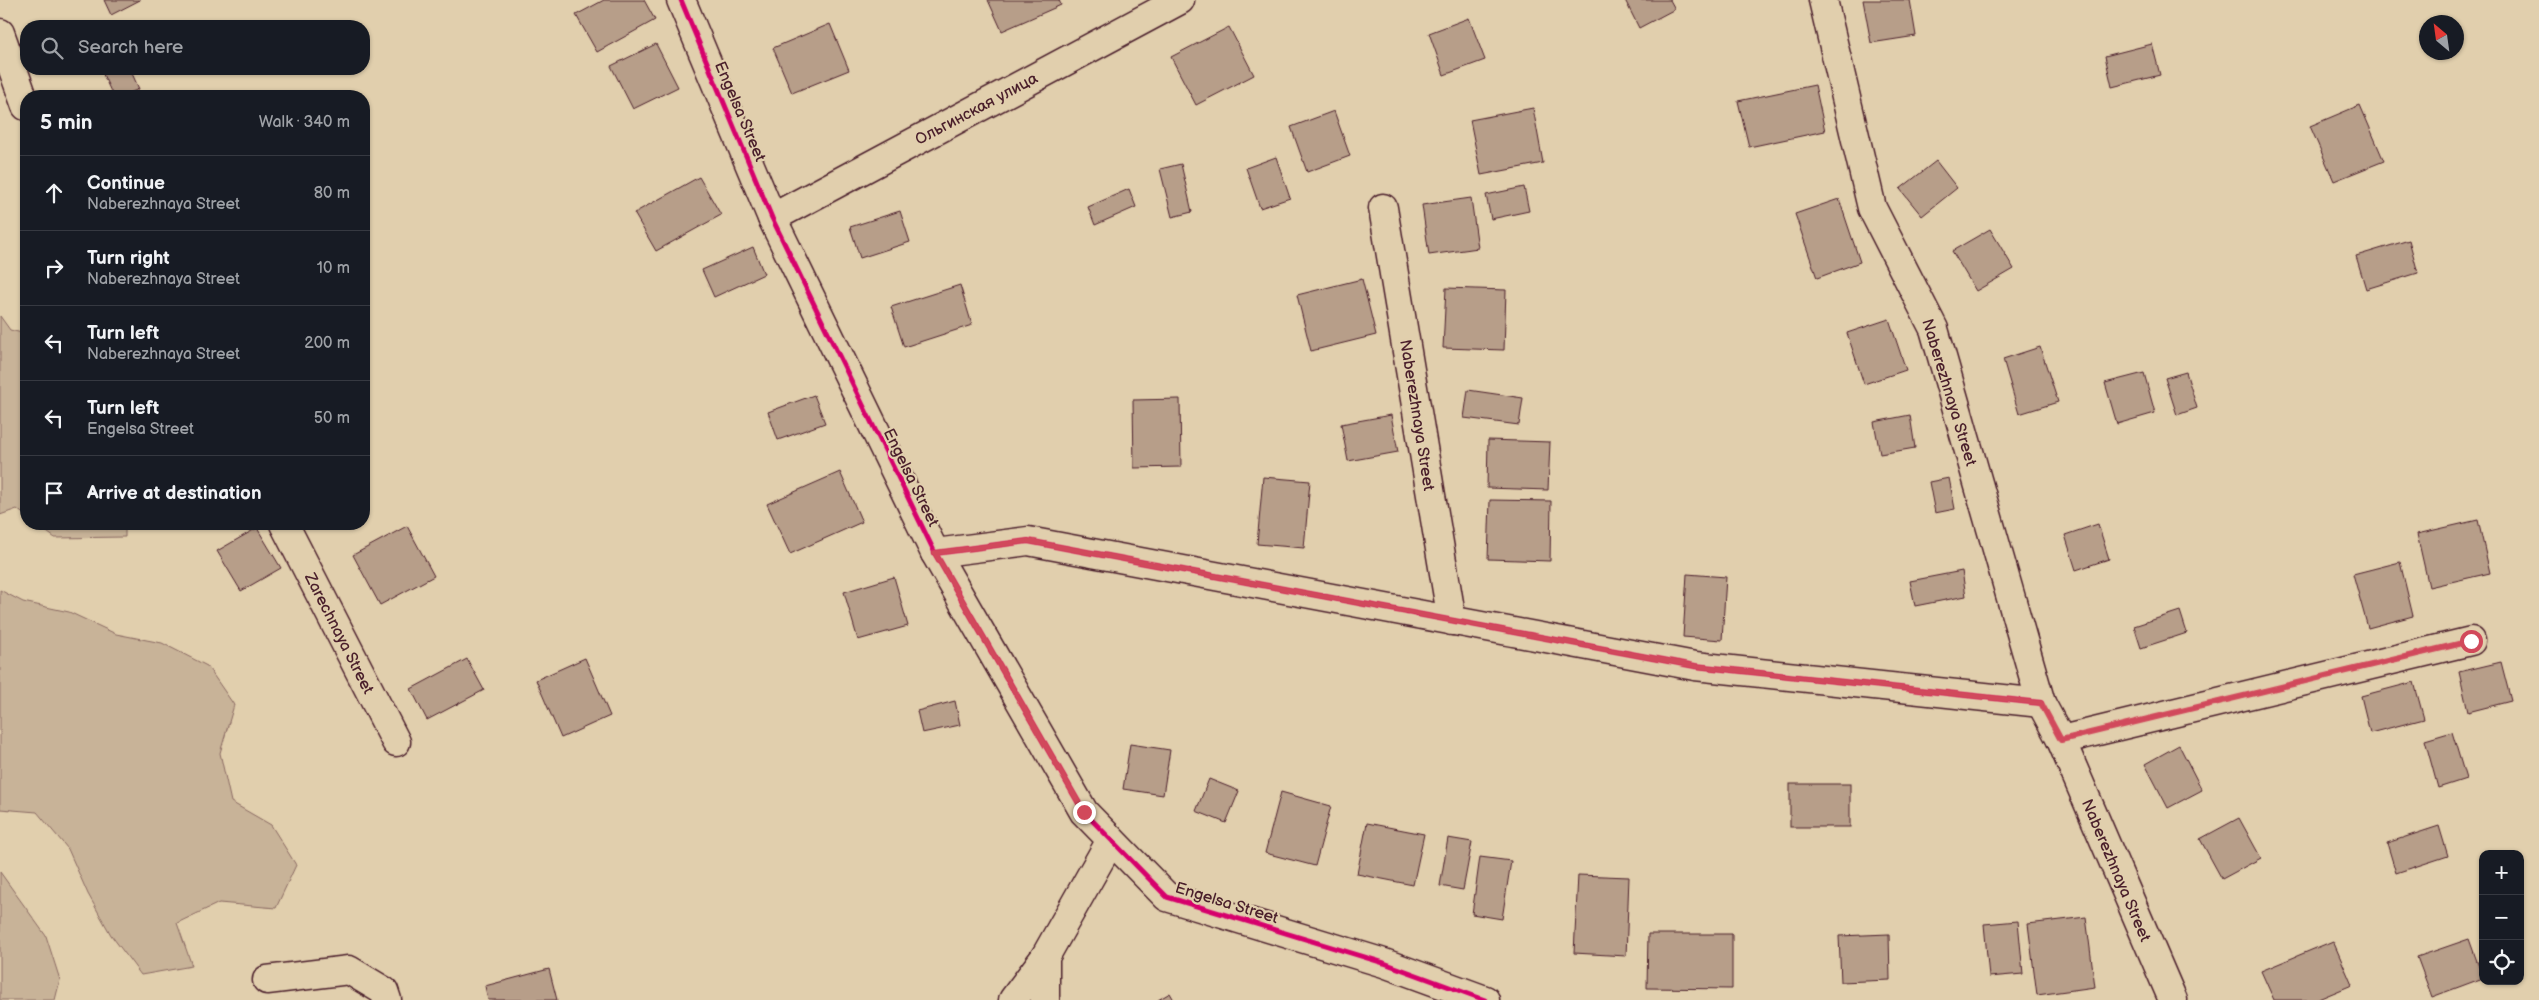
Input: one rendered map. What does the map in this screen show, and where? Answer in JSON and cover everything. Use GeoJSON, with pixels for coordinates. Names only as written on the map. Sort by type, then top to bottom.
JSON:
{"type":"FeatureCollection","features":[{"type":"Feature","properties":{"kind":"street","name":"Engelsa Street"},"geometry":{"type":"LineString","coordinates":[[681,0],[772,218],[935,553],[1084,812],[1167,897],[1384,963],[1485,1000]]}},
{"type":"Feature","properties":{"kind":"street","name":"Ольгинская улица"},"geometry":{"type":"LineString","coordinates":[[772,218],[1180,0]]}},
{"type":"Feature","properties":{"kind":"street","name":"Naberezhnaya Street"},"geometry":{"type":"LineString","coordinates":[[1823,0],[1872,208],[1934,329],[2041,703],[2061,740],[2173,1000]]}},
{"type":"Feature","properties":{"kind":"street"},"geometry":{"type":"LineString","coordinates":[[0,33],[20,90]]}},
{"type":"Feature","properties":{"kind":"street","name":"Naberezhnaya Street"},"geometry":{"type":"LineString","coordinates":[[1383,208],[1452,621]]}},
{"type":"Feature","properties":{"kind":"street","name":"Zarechnaya Street"},"geometry":{"type":"LineString","coordinates":[[287,530],[396,742]]}},
{"type":"Feature","properties":{"kind":"street"},"geometry":{"type":"LineString","coordinates":[[935,553],[1028,541],[1695,666],[2041,703]]}},
{"type":"Feature","properties":{"kind":"street"},"geometry":{"type":"LineString","coordinates":[[2061,740],[2471,641]]}},
{"type":"Feature","properties":{"kind":"street"},"geometry":{"type":"LineString","coordinates":[[1013,1000],[1045,957],[1111,840]]}},
{"type":"Feature","properties":{"kind":"street"},"geometry":{"type":"LineString","coordinates":[[1045,957],[1046,1000]]}},
{"type":"Feature","properties":{"kind":"street"},"geometry":{"type":"LineString","coordinates":[[267,980],[348,970],[384,991],[387,1000]]}},
{"type":"Feature","properties":{"kind":"shaded area"},"geometry":{"type":"Polygon","coordinates":[[[0,316],[10,330],[20,332],[20,511],[17,509],[0,515],[0,316]]]}},
{"type":"Feature","properties":{"kind":"shaded area"},"geometry":{"type":"Polygon","coordinates":[[[44,530],[125,530],[125,537],[55,538],[44,530]]]}},
{"type":"Feature","properties":{"kind":"shaded area"},"geometry":{"type":"Polygon","coordinates":[[[0,590],[23,602],[69,612],[116,634],[162,643],[207,666],[234,705],[220,753],[231,802],[271,825],[296,865],[276,908],[219,903],[177,923],[192,966],[141,975],[111,935],[88,894],[68,849],[37,812],[0,809],[0,590]]]}},
{"type":"Feature","properties":{"kind":"shaded area"},"geometry":{"type":"Polygon","coordinates":[[[0,872],[46,936],[60,980],[55,1000],[0,1000],[0,872]]]}},
{"type":"Feature","properties":{"kind":"building"},"geometry":{"type":"Polygon","coordinates":[[[104,0],[140,0],[111,15],[104,0]]]}},
{"type":"Feature","properties":{"kind":"building"},"geometry":{"type":"Polygon","coordinates":[[[604,0],[644,0],[655,20],[597,52],[576,15],[604,0]]]}},
{"type":"Feature","properties":{"kind":"building"},"geometry":{"type":"Polygon","coordinates":[[[988,0],[1059,0],[1061,5],[1002,31],[988,0]]]}},
{"type":"Feature","properties":{"kind":"building"},"geometry":{"type":"Polygon","coordinates":[[[1625,0],[1670,0],[1675,9],[1639,28],[1625,0]]]}},
{"type":"Feature","properties":{"kind":"building"},"geometry":{"type":"Polygon","coordinates":[[[1863,0],[1910,0],[1916,36],[1871,43],[1863,0]]]}},
{"type":"Feature","properties":{"kind":"building"},"geometry":{"type":"Polygon","coordinates":[[[1469,18],[1485,60],[1444,75],[1429,33],[1469,18]]]}},
{"type":"Feature","properties":{"kind":"building"},"geometry":{"type":"Polygon","coordinates":[[[830,24],[849,70],[792,93],[773,48],[830,24]]]}},
{"type":"Feature","properties":{"kind":"building"},"geometry":{"type":"Polygon","coordinates":[[[1229,27],[1254,75],[1196,105],[1171,57],[1229,27]]]}},
{"type":"Feature","properties":{"kind":"building"},"geometry":{"type":"Polygon","coordinates":[[[656,44],[678,87],[633,109],[611,66],[656,44]]]}},
{"type":"Feature","properties":{"kind":"building"},"geometry":{"type":"Polygon","coordinates":[[[2152,44],[2160,75],[2112,87],[2105,56],[2152,44]]]}},
{"type":"Feature","properties":{"kind":"building"},"geometry":{"type":"Polygon","coordinates":[[[103,75],[133,75],[139,89],[137,90],[110,90],[103,75]]]}},
{"type":"Feature","properties":{"kind":"building"},"geometry":{"type":"Polygon","coordinates":[[[1815,85],[1825,131],[1749,147],[1738,101],[1815,85]]]}},
{"type":"Feature","properties":{"kind":"building"},"geometry":{"type":"Polygon","coordinates":[[[2360,105],[2384,161],[2334,181],[2310,126],[2360,105]]]}},
{"type":"Feature","properties":{"kind":"building"},"geometry":{"type":"Polygon","coordinates":[[[1533,108],[1543,163],[1481,175],[1470,120],[1533,108]]]}},
{"type":"Feature","properties":{"kind":"building"},"geometry":{"type":"Polygon","coordinates":[[[1334,111],[1350,156],[1307,172],[1291,127],[1334,111]]]}},
{"type":"Feature","properties":{"kind":"building"},"geometry":{"type":"Polygon","coordinates":[[[1276,157],[1290,198],[1260,208],[1246,168],[1276,157]]]}},
{"type":"Feature","properties":{"kind":"building"},"geometry":{"type":"Polygon","coordinates":[[[1936,161],[1957,188],[1922,216],[1900,189],[1936,161]]]}},
{"type":"Feature","properties":{"kind":"building"},"geometry":{"type":"Polygon","coordinates":[[[1181,164],[1192,212],[1172,217],[1160,169],[1181,164]]]}},
{"type":"Feature","properties":{"kind":"building"},"geometry":{"type":"Polygon","coordinates":[[[699,177],[721,215],[656,251],[634,213],[699,177]]]}},
{"type":"Feature","properties":{"kind":"building"},"geometry":{"type":"Polygon","coordinates":[[[1524,187],[1529,211],[1491,219],[1486,195],[1524,187]]]}},
{"type":"Feature","properties":{"kind":"building"},"geometry":{"type":"Polygon","coordinates":[[[1129,189],[1136,207],[1095,225],[1088,207],[1129,189]]]}},
{"type":"Feature","properties":{"kind":"building"},"geometry":{"type":"Polygon","coordinates":[[[1471,198],[1478,248],[1429,255],[1422,205],[1471,198]]]}},
{"type":"Feature","properties":{"kind":"building"},"geometry":{"type":"Polygon","coordinates":[[[1839,199],[1860,262],[1817,278],[1795,214],[1839,199]]]}},
{"type":"Feature","properties":{"kind":"building"},"geometry":{"type":"Polygon","coordinates":[[[900,211],[910,242],[860,258],[850,227],[900,211]]]}},
{"type":"Feature","properties":{"kind":"building"},"geometry":{"type":"Polygon","coordinates":[[[1990,229],[2014,269],[1976,291],[1952,251],[1990,229]]]}},
{"type":"Feature","properties":{"kind":"building"},"geometry":{"type":"Polygon","coordinates":[[[2409,240],[2418,273],[2366,289],[2356,256],[2409,240]]]}},
{"type":"Feature","properties":{"kind":"building"},"geometry":{"type":"Polygon","coordinates":[[[753,247],[764,274],[714,297],[702,270],[753,247]]]}},
{"type":"Feature","properties":{"kind":"building"},"geometry":{"type":"Polygon","coordinates":[[[1362,279],[1376,335],[1311,351],[1297,295],[1362,279]]]}},
{"type":"Feature","properties":{"kind":"building"},"geometry":{"type":"Polygon","coordinates":[[[960,285],[972,325],[904,347],[891,307],[960,285]]]}},
{"type":"Feature","properties":{"kind":"building"},"geometry":{"type":"Polygon","coordinates":[[[1446,288],[1506,290],[1504,350],[1443,348],[1446,288]]]}},
{"type":"Feature","properties":{"kind":"building"},"geometry":{"type":"Polygon","coordinates":[[[1889,319],[1906,370],[1864,384],[1847,333],[1889,319]]]}},
{"type":"Feature","properties":{"kind":"building"},"geometry":{"type":"Polygon","coordinates":[[[2040,347],[2058,402],[2019,414],[2003,359],[2040,347]]]}},
{"type":"Feature","properties":{"kind":"building"},"geometry":{"type":"Polygon","coordinates":[[[2186,372],[2197,408],[2177,415],[2165,378],[2186,372]]]}},
{"type":"Feature","properties":{"kind":"building"},"geometry":{"type":"Polygon","coordinates":[[[2144,373],[2155,413],[2117,424],[2105,383],[2144,373]]]}},
{"type":"Feature","properties":{"kind":"building"},"geometry":{"type":"Polygon","coordinates":[[[1468,390],[1523,398],[1519,425],[1464,418],[1468,390]]]}},
{"type":"Feature","properties":{"kind":"building"},"geometry":{"type":"Polygon","coordinates":[[[814,395],[825,423],[778,440],[768,412],[814,395]]]}},
{"type":"Feature","properties":{"kind":"building"},"geometry":{"type":"Polygon","coordinates":[[[1180,399],[1181,467],[1134,468],[1133,400],[1180,399]]]}},
{"type":"Feature","properties":{"kind":"building"},"geometry":{"type":"Polygon","coordinates":[[[1391,415],[1398,452],[1348,461],[1341,424],[1391,415]]]}},
{"type":"Feature","properties":{"kind":"building"},"geometry":{"type":"Polygon","coordinates":[[[1910,415],[1915,448],[1880,454],[1874,422],[1910,415]]]}},
{"type":"Feature","properties":{"kind":"building"},"geometry":{"type":"Polygon","coordinates":[[[1488,440],[1550,442],[1548,490],[1487,488],[1488,440]]]}},
{"type":"Feature","properties":{"kind":"building"},"geometry":{"type":"Polygon","coordinates":[[[840,472],[862,522],[790,554],[767,504],[840,472]]]}},
{"type":"Feature","properties":{"kind":"building"},"geometry":{"type":"Polygon","coordinates":[[[1263,477],[1310,481],[1304,548],[1257,544],[1263,477]]]}},
{"type":"Feature","properties":{"kind":"building"},"geometry":{"type":"Polygon","coordinates":[[[1949,478],[1955,509],[1935,513],[1929,482],[1949,478]]]}},
{"type":"Feature","properties":{"kind":"building"},"geometry":{"type":"Polygon","coordinates":[[[1490,500],[1551,501],[1550,561],[1488,559],[1490,500]]]}},
{"type":"Feature","properties":{"kind":"building"},"geometry":{"type":"Polygon","coordinates":[[[2478,520],[2490,573],[2429,587],[2417,534],[2478,520]]]}},
{"type":"Feature","properties":{"kind":"building"},"geometry":{"type":"Polygon","coordinates":[[[2098,524],[2109,559],[2076,570],[2065,535],[2098,524]]]}},
{"type":"Feature","properties":{"kind":"building"},"geometry":{"type":"Polygon","coordinates":[[[407,526],[434,576],[380,605],[353,555],[407,526]]]}},
{"type":"Feature","properties":{"kind":"building"},"geometry":{"type":"Polygon","coordinates":[[[254,530],[258,530],[281,568],[241,591],[217,551],[254,530]]]}},
{"type":"Feature","properties":{"kind":"building"},"geometry":{"type":"Polygon","coordinates":[[[2400,562],[2413,616],[2368,628],[2353,574],[2400,562]]]}},
{"type":"Feature","properties":{"kind":"building"},"geometry":{"type":"Polygon","coordinates":[[[1962,571],[1966,596],[1915,606],[1910,581],[1962,571]]]}},
{"type":"Feature","properties":{"kind":"building"},"geometry":{"type":"Polygon","coordinates":[[[1687,574],[1726,577],[1722,640],[1683,637],[1687,574]]]}},
{"type":"Feature","properties":{"kind":"building"},"geometry":{"type":"Polygon","coordinates":[[[894,577],[908,626],[858,640],[844,592],[894,577]]]}},
{"type":"Feature","properties":{"kind":"building"},"geometry":{"type":"Polygon","coordinates":[[[2180,611],[2187,633],[2141,648],[2134,626],[2180,611]]]}},
{"type":"Feature","properties":{"kind":"building"},"geometry":{"type":"Polygon","coordinates":[[[585,658],[610,716],[561,738],[536,680],[585,658]]]}},
{"type":"Feature","properties":{"kind":"building"},"geometry":{"type":"Polygon","coordinates":[[[467,659],[484,690],[427,720],[411,689],[467,659]]]}},
{"type":"Feature","properties":{"kind":"building"},"geometry":{"type":"Polygon","coordinates":[[[2501,662],[2511,701],[2468,712],[2459,672],[2501,662]]]}},
{"type":"Feature","properties":{"kind":"building"},"geometry":{"type":"Polygon","coordinates":[[[2414,682],[2424,719],[2370,733],[2361,696],[2414,682]]]}},
{"type":"Feature","properties":{"kind":"building"},"geometry":{"type":"Polygon","coordinates":[[[955,701],[960,725],[922,733],[917,711],[955,701]]]}},
{"type":"Feature","properties":{"kind":"building"},"geometry":{"type":"Polygon","coordinates":[[[2452,732],[2466,779],[2438,788],[2425,740],[2452,732]]]}},
{"type":"Feature","properties":{"kind":"building"},"geometry":{"type":"Polygon","coordinates":[[[1130,744],[1170,750],[1163,795],[1123,789],[1130,744]]]}},
{"type":"Feature","properties":{"kind":"building"},"geometry":{"type":"Polygon","coordinates":[[[2179,745],[2202,790],[2168,808],[2145,764],[2179,745]]]}},
{"type":"Feature","properties":{"kind":"building"},"geometry":{"type":"Polygon","coordinates":[[[1209,779],[1239,791],[1226,823],[1196,811],[1209,779]]]}},
{"type":"Feature","properties":{"kind":"building"},"geometry":{"type":"Polygon","coordinates":[[[1790,784],[1850,784],[1850,827],[1790,827],[1790,784]]]}},
{"type":"Feature","properties":{"kind":"building"},"geometry":{"type":"Polygon","coordinates":[[[1281,792],[1331,806],[1315,866],[1265,853],[1281,792]]]}},
{"type":"Feature","properties":{"kind":"building"},"geometry":{"type":"Polygon","coordinates":[[[2239,818],[2261,858],[2222,879],[2200,839],[2239,818]]]}},
{"type":"Feature","properties":{"kind":"building"},"geometry":{"type":"Polygon","coordinates":[[[1367,823],[1424,834],[1413,885],[1357,874],[1367,823]]]}},
{"type":"Feature","properties":{"kind":"building"},"geometry":{"type":"Polygon","coordinates":[[[2439,826],[2448,856],[2396,873],[2387,843],[2439,826]]]}},
{"type":"Feature","properties":{"kind":"building"},"geometry":{"type":"Polygon","coordinates":[[[1448,838],[1472,842],[1463,890],[1440,886],[1448,838]]]}},
{"type":"Feature","properties":{"kind":"building"},"geometry":{"type":"Polygon","coordinates":[[[1480,857],[1511,861],[1502,919],[1472,914],[1480,857]]]}},
{"type":"Feature","properties":{"kind":"building"},"geometry":{"type":"Polygon","coordinates":[[[1578,875],[1629,877],[1626,956],[1574,953],[1578,875]]]}},
{"type":"Feature","properties":{"kind":"building"},"geometry":{"type":"Polygon","coordinates":[[[2086,917],[2095,987],[2037,995],[2028,924],[2086,917]]]}},
{"type":"Feature","properties":{"kind":"building"},"geometry":{"type":"Polygon","coordinates":[[[2018,921],[2023,974],[1989,977],[1984,924],[2018,921]]]}},
{"type":"Feature","properties":{"kind":"building"},"geometry":{"type":"Polygon","coordinates":[[[1648,934],[1732,934],[1732,989],[1647,988],[1648,934]]]}},
{"type":"Feature","properties":{"kind":"building"},"geometry":{"type":"Polygon","coordinates":[[[1889,934],[1890,980],[1841,982],[1839,936],[1889,934]]]}},
{"type":"Feature","properties":{"kind":"building"},"geometry":{"type":"Polygon","coordinates":[[[2469,939],[2479,967],[2479,979],[2432,997],[2417,957],[2469,939]]]}},
{"type":"Feature","properties":{"kind":"building"},"geometry":{"type":"Polygon","coordinates":[[[2333,941],[2352,985],[2316,1000],[2274,1000],[2261,971],[2333,941]]]}},
{"type":"Feature","properties":{"kind":"building"},"geometry":{"type":"Polygon","coordinates":[[[549,969],[557,1000],[488,1000],[485,986],[549,969]]]}},
{"type":"Feature","properties":{"kind":"building"},"geometry":{"type":"Polygon","coordinates":[[[1170,993],[1174,1000],[1158,1000],[1170,993]]]}},
{"type":"Feature","properties":{"kind":"cycle path"},"geometry":{"type":"LineString","coordinates":[[681,0],[772,218],[935,553],[1084,812],[1167,897],[1384,963],[1485,1000]]}},
{"type":"Feature","properties":{"kind":"cycle path"},"geometry":{"type":"LineString","coordinates":[[935,553],[1028,541],[1695,666],[2041,703]]}},
{"type":"Feature","properties":{"kind":"route"},"geometry":{"type":"LineString","coordinates":[[1084,812],[935,553],[1028,541],[1695,666],[2041,703],[2061,740],[2471,641]]}}]}
